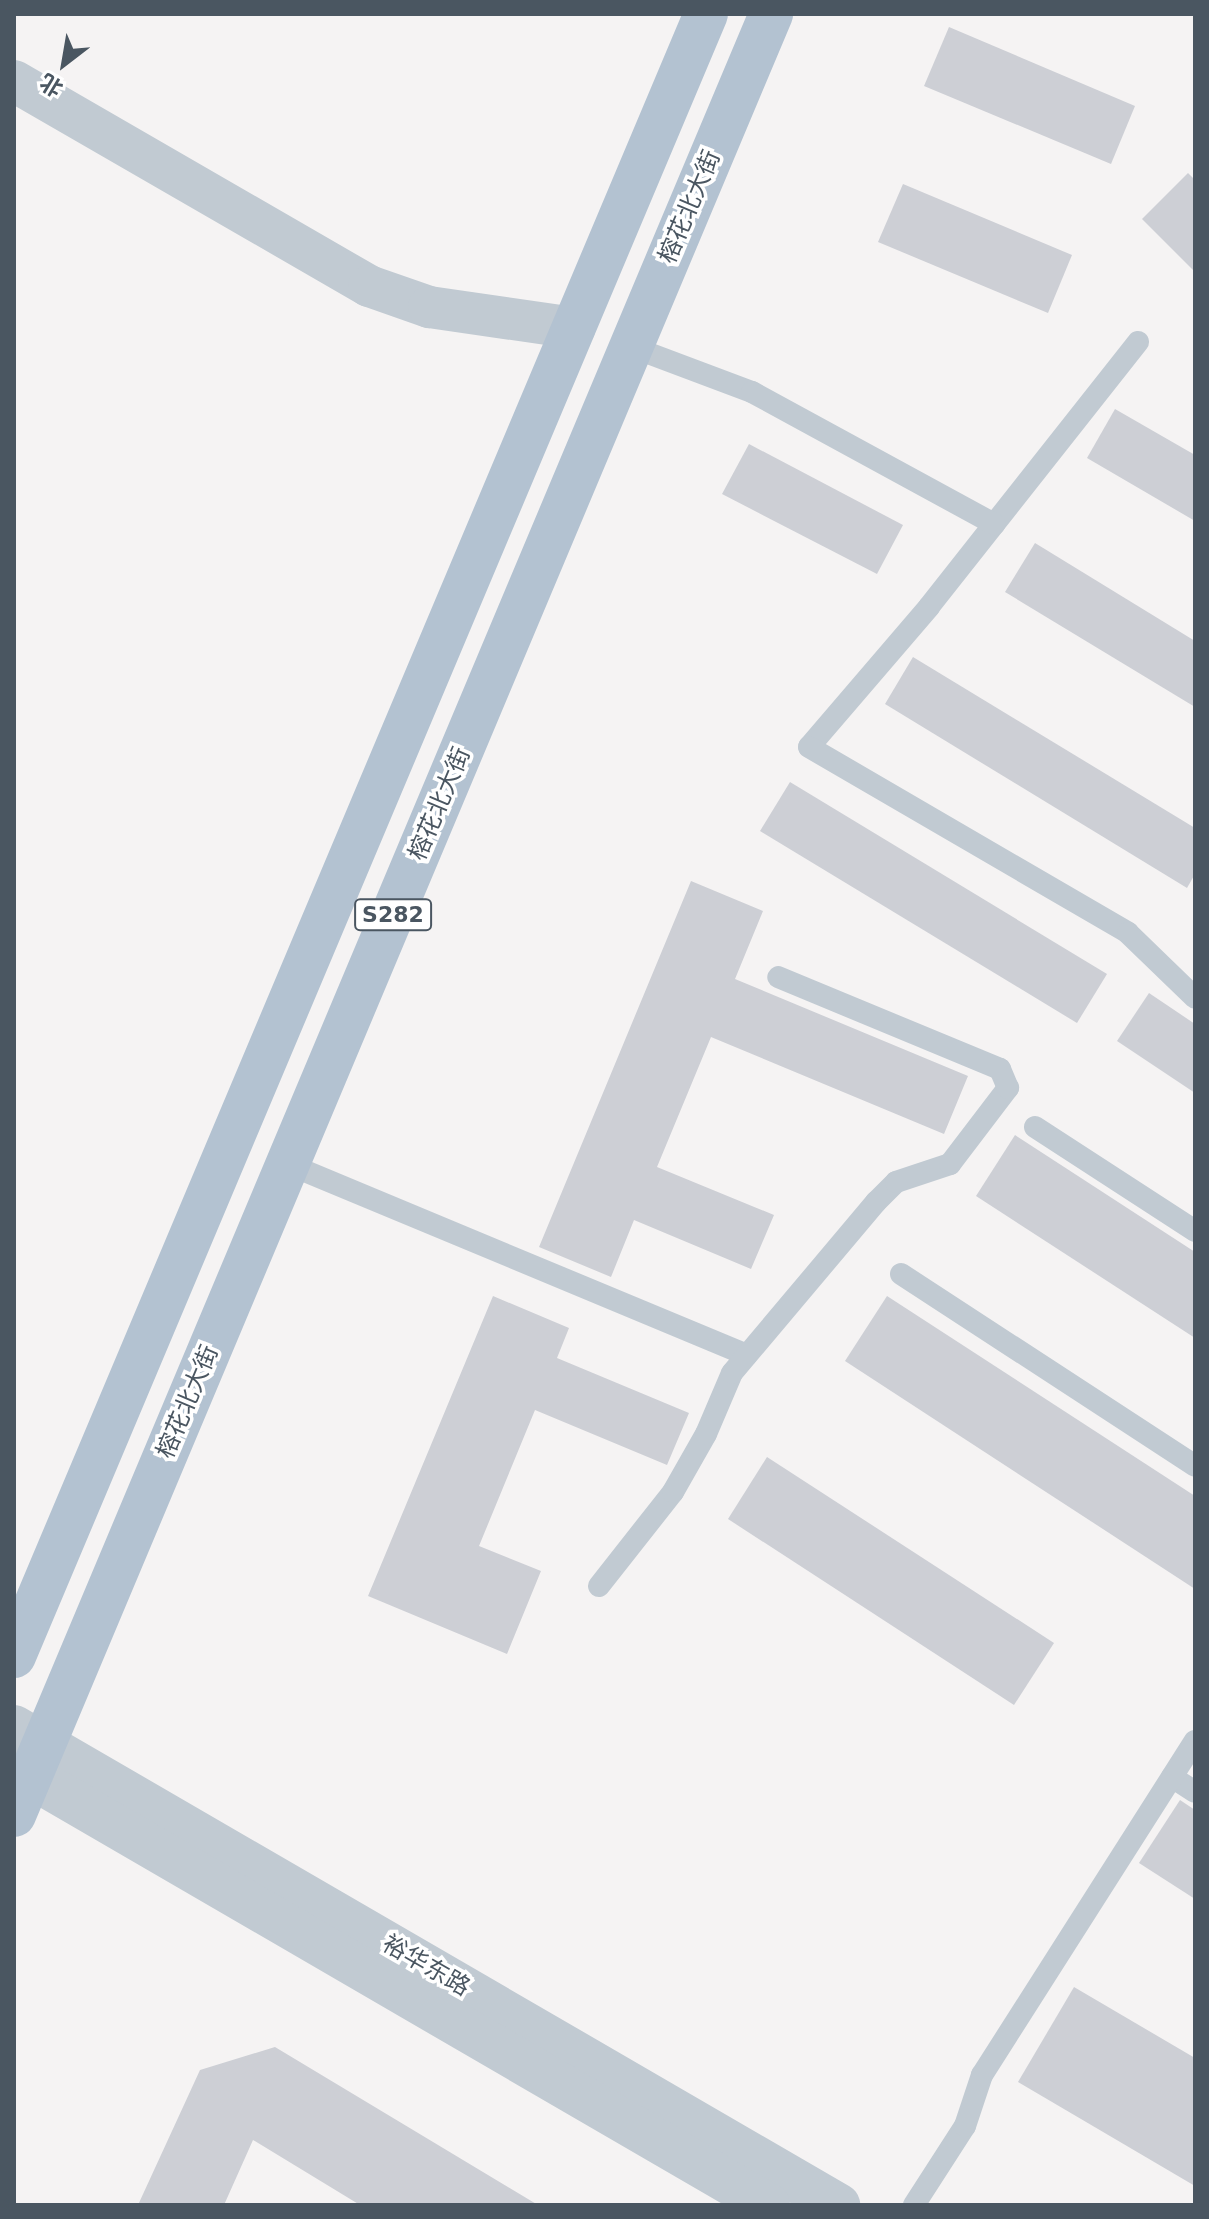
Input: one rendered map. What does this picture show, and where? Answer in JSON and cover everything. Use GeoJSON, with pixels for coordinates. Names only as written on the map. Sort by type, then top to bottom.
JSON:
{"type":"FeatureCollection","features":[{"type":"Feature","properties":{"kind":"main road","name":"S282"},"geometry":{"type":"LineString","coordinates":[[14,1656],[706,14]]}},
{"type":"Feature","properties":{"kind":"main road","name":"榕花北大街"},"geometry":{"type":"LineString","coordinates":[[23,1766],[288,1164],[771,14]]}},
{"type":"Feature","properties":{"kind":"street"},"geometry":{"type":"LineString","coordinates":[[14,81],[369,286],[429,307],[574,328]]}},
{"type":"Feature","properties":{"kind":"street","name":"裕华东路"},"geometry":{"type":"LineString","coordinates":[[23,1766],[768,2205]]}},
{"type":"Feature","properties":{"kind":"street","name":"裕华东路"},"geometry":{"type":"LineString","coordinates":[[23,1766],[838,2205]]}},
{"type":"Feature","properties":{"kind":"lane"},"geometry":{"type":"LineString","coordinates":[[1138,342],[994,524],[809,747],[1128,933],[1195,998]]}},
{"type":"Feature","properties":{"kind":"lane"},"geometry":{"type":"LineString","coordinates":[[632,347],[752,392],[994,524]]}},
{"type":"Feature","properties":{"kind":"lane"},"geometry":{"type":"LineString","coordinates":[[599,1586],[673,1492],[706,1434],[732,1373],[876,1202],[896,1182],[950,1164],[1008,1088],[1000,1069],[778,977]]}},
{"type":"Feature","properties":{"kind":"lane"},"geometry":{"type":"LineString","coordinates":[[1035,1127],[1195,1231]]}},
{"type":"Feature","properties":{"kind":"lane"},"geometry":{"type":"LineString","coordinates":[[288,1164],[747,1355]]}},
{"type":"Feature","properties":{"kind":"lane"},"geometry":{"type":"LineString","coordinates":[[901,1274],[1195,1466]]}},
{"type":"Feature","properties":{"kind":"lane"},"geometry":{"type":"LineString","coordinates":[[914,2205],[965,2126],[982,2075],[1172,1777],[1191,1753]]}},
{"type":"Feature","properties":{"kind":"lane"},"geometry":{"type":"LineString","coordinates":[[1172,1777],[1195,1792]]}},
{"type":"Feature","properties":{"kind":"building"},"geometry":{"type":"Polygon","coordinates":[[[949,27],[1135,106],[1111,164],[924,86],[949,27]]]}},
{"type":"Feature","properties":{"kind":"building"},"geometry":{"type":"Polygon","coordinates":[[[1188,173],[1195,180],[1195,272],[1142,219],[1188,173]]]}},
{"type":"Feature","properties":{"kind":"building"},"geometry":{"type":"Polygon","coordinates":[[[903,184],[1072,255],[1048,313],[878,242],[903,184]]]}},
{"type":"Feature","properties":{"kind":"building"},"geometry":{"type":"Polygon","coordinates":[[[1115,409],[1195,455],[1195,521],[1087,458],[1115,409]]]}},
{"type":"Feature","properties":{"kind":"building"},"geometry":{"type":"Polygon","coordinates":[[[749,444],[903,525],[877,574],[722,494],[749,444]]]}},
{"type":"Feature","properties":{"kind":"building"},"geometry":{"type":"Polygon","coordinates":[[[1035,543],[1195,641],[1195,707],[1005,592],[1035,543]]]}},
{"type":"Feature","properties":{"kind":"building"},"geometry":{"type":"Polygon","coordinates":[[[913,657],[1195,828],[1195,874],[1187,888],[885,704],[913,657]]]}},
{"type":"Feature","properties":{"kind":"building"},"geometry":{"type":"Polygon","coordinates":[[[790,782],[1107,974],[1077,1023],[760,831],[790,782]]]}},
{"type":"Feature","properties":{"kind":"building"},"geometry":{"type":"Polygon","coordinates":[[[691,881],[763,911],[735,979],[968,1076],[944,1134],[711,1037],[657,1167],[774,1215],[751,1269],[634,1220],[611,1277],[539,1247],[691,881]]]}},
{"type":"Feature","properties":{"kind":"building"},"geometry":{"type":"Polygon","coordinates":[[[1149,993],[1195,1024],[1195,1093],[1117,1041],[1149,993]]]}},
{"type":"Feature","properties":{"kind":"building"},"geometry":{"type":"Polygon","coordinates":[[[1015,1135],[1195,1252],[1195,1338],[976,1196],[1015,1135]]]}},
{"type":"Feature","properties":{"kind":"building"},"geometry":{"type":"Polygon","coordinates":[[[493,1296],[569,1328],[557,1358],[689,1413],[667,1465],[535,1410],[479,1546],[541,1571],[507,1654],[368,1596],[493,1296]]]}},
{"type":"Feature","properties":{"kind":"building"},"geometry":{"type":"Polygon","coordinates":[[[887,1296],[1195,1496],[1195,1589],[845,1361],[887,1296]]]}},
{"type":"Feature","properties":{"kind":"building"},"geometry":{"type":"Polygon","coordinates":[[[767,1457],[1054,1643],[1014,1705],[728,1519],[767,1457]]]}},
{"type":"Feature","properties":{"kind":"building"},"geometry":{"type":"Polygon","coordinates":[[[1180,1800],[1195,1810],[1195,1899],[1139,1863],[1180,1800]]]}},
{"type":"Feature","properties":{"kind":"building"},"geometry":{"type":"Polygon","coordinates":[[[1074,1987],[1195,2058],[1195,2186],[1018,2082],[1074,1987]]]}},
{"type":"Feature","properties":{"kind":"building"},"geometry":{"type":"Polygon","coordinates":[[[275,2047],[538,2205],[360,2205],[253,2140],[224,2205],[138,2205],[200,2070],[275,2047]]]}}]}
